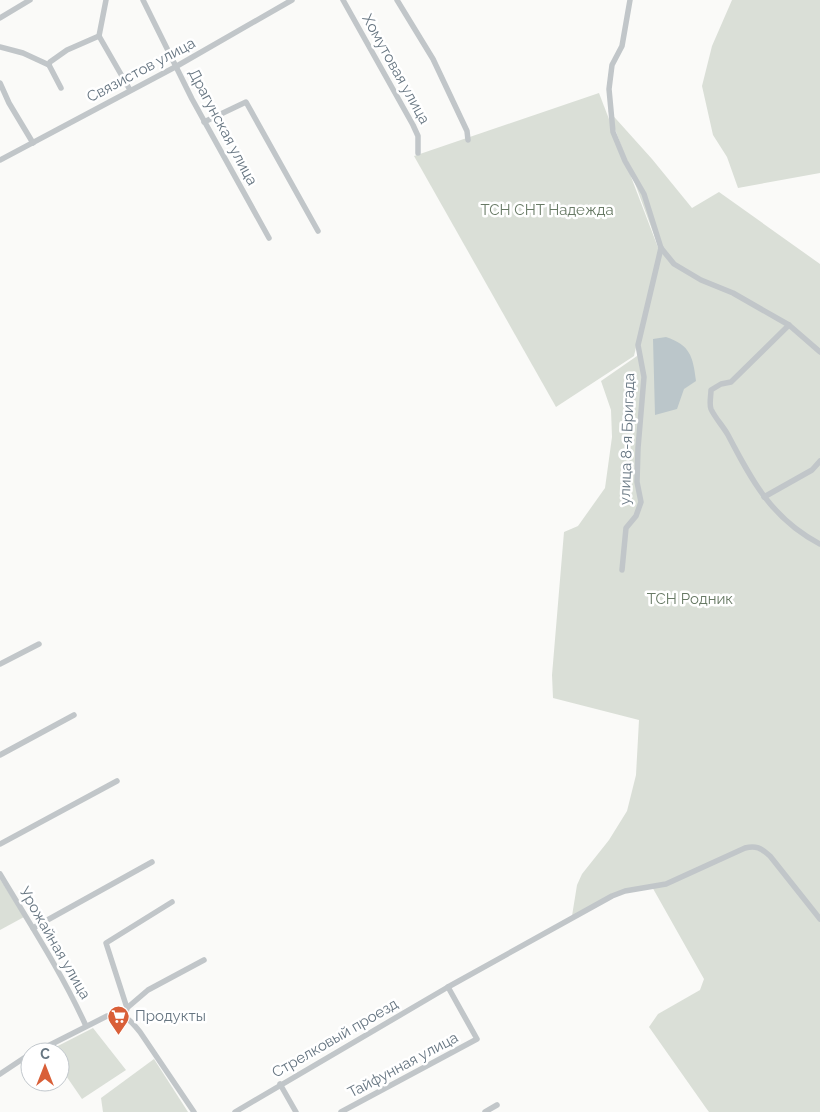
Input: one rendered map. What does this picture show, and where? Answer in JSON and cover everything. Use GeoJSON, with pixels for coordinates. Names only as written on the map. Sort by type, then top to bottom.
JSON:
{"type":"FeatureCollection","features":[{"type":"Feature","properties":{"kind":"street"},"geometry":{"type":"LineString","coordinates":[[0,18],[30,0]]}},
{"type":"Feature","properties":{"kind":"street"},"geometry":{"type":"LineString","coordinates":[[106,0],[99,36],[130,90]]}},
{"type":"Feature","properties":{"kind":"street","name":"Драгунская улица"},"geometry":{"type":"LineString","coordinates":[[143,0],[204,122],[269,238]]}},
{"type":"Feature","properties":{"kind":"street","name":"Хомутовая улица"},"geometry":{"type":"LineString","coordinates":[[343,0],[418,136],[418,153]]}},
{"type":"Feature","properties":{"kind":"street"},"geometry":{"type":"LineString","coordinates":[[397,0],[433,59],[467,131],[468,140]]}},
{"type":"Feature","properties":{"kind":"street"},"geometry":{"type":"LineString","coordinates":[[630,0],[622,46],[612,65],[609,89],[613,132],[625,160],[644,194],[661,248],[674,264],[700,280],[733,293],[789,326],[820,352]]}},
{"type":"Feature","properties":{"kind":"street","name":"Связистов улица"},"geometry":{"type":"LineString","coordinates":[[0,160],[176,66],[288,1]]}},
{"type":"Feature","properties":{"kind":"street"},"geometry":{"type":"LineString","coordinates":[[49,65],[50,62],[66,50],[99,36]]}},
{"type":"Feature","properties":{"kind":"street"},"geometry":{"type":"LineString","coordinates":[[0,47],[23,53],[49,65],[61,88]]}},
{"type":"Feature","properties":{"kind":"street"},"geometry":{"type":"LineString","coordinates":[[0,83],[9,104],[33,142]]}},
{"type":"Feature","properties":{"kind":"street"},"geometry":{"type":"LineString","coordinates":[[204,122],[246,102],[318,231]]}},
{"type":"Feature","properties":{"kind":"street","name":"улица 8-я Бригада"},"geometry":{"type":"LineString","coordinates":[[622,570],[626,528],[636,516],[641,502],[637,482],[644,377],[638,345],[661,248]]}},
{"type":"Feature","properties":{"kind":"street"},"geometry":{"type":"LineString","coordinates":[[789,326],[731,382],[721,384],[711,390],[711,409],[726,432],[746,472],[768,504],[802,534],[820,544]]}},
{"type":"Feature","properties":{"kind":"street"},"geometry":{"type":"LineString","coordinates":[[764,497],[812,470],[820,461]]}},
{"type":"Feature","properties":{"kind":"street"},"geometry":{"type":"LineString","coordinates":[[0,664],[39,644]]}},
{"type":"Feature","properties":{"kind":"street"},"geometry":{"type":"LineString","coordinates":[[0,755],[74,716]]}},
{"type":"Feature","properties":{"kind":"street"},"geometry":{"type":"LineString","coordinates":[[0,844],[117,781]]}},
{"type":"Feature","properties":{"kind":"street","name":"Стрелковый проезд"},"geometry":{"type":"LineString","coordinates":[[235,1112],[448,987],[612,896],[625,891],[666,884],[744,848],[754,846],[770,856],[820,918]]}},
{"type":"Feature","properties":{"kind":"street"},"geometry":{"type":"LineString","coordinates":[[33,928],[152,862]]}},
{"type":"Feature","properties":{"kind":"street","name":"Урожайная улица"},"geometry":{"type":"LineString","coordinates":[[0,874],[33,928],[86,1026]]}},
{"type":"Feature","properties":{"kind":"street"},"geometry":{"type":"LineString","coordinates":[[125,1017],[127,1008],[106,943],[172,902]]}},
{"type":"Feature","properties":{"kind":"street"},"geometry":{"type":"LineString","coordinates":[[127,1008],[148,990],[204,960]]}},
{"type":"Feature","properties":{"kind":"street","name":"Тайфунная улица"},"geometry":{"type":"LineString","coordinates":[[341,1112],[477,1039],[448,987]]}},
{"type":"Feature","properties":{"kind":"street"},"geometry":{"type":"LineString","coordinates":[[55,1042],[107,1016],[118,1015],[125,1017],[140,1032],[194,1112]]}},
{"type":"Feature","properties":{"kind":"street"},"geometry":{"type":"LineString","coordinates":[[0,1074],[20,1061]]}},
{"type":"Feature","properties":{"kind":"street"},"geometry":{"type":"LineString","coordinates":[[280,1084],[296,1112]]}},
{"type":"Feature","properties":{"kind":"street"},"geometry":{"type":"LineString","coordinates":[[485,1112],[497,1105]]}},
{"type":"Feature","properties":{"kind":"green space"},"geometry":{"type":"Polygon","coordinates":[[[732,0],[820,0],[820,173],[738,188],[727,157],[713,135],[702,86],[712,46],[732,0]]]}},
{"type":"Feature","properties":{"kind":"green space","name":"ТСН СНТ Надежда"},"geometry":{"type":"Polygon","coordinates":[[[599,93],[659,250],[634,356],[556,407],[414,156],[599,93]]]}},
{"type":"Feature","properties":{"kind":"green space","name":"ТСН Родник"},"geometry":{"type":"Polygon","coordinates":[[[608,110],[652,159],[692,208],[719,192],[820,264],[820,1112],[709,1112],[706,1108],[649,1027],[658,1014],[700,990],[704,979],[651,885],[615,893],[572,916],[577,885],[582,874],[609,840],[627,811],[636,775],[639,720],[553,698],[552,675],[564,532],[578,526],[605,488],[612,437],[611,410],[601,381],[637,356],[661,254],[608,110]]]}},
{"type":"Feature","properties":{"kind":"green space"},"geometry":{"type":"Polygon","coordinates":[[[0,879],[24,917],[0,930],[0,879]]]}},
{"type":"Feature","properties":{"kind":"green space"},"geometry":{"type":"Polygon","coordinates":[[[93,1028],[126,1070],[82,1099],[70,1082],[70,1042],[66,1042],[93,1028]]]}},
{"type":"Feature","properties":{"kind":"green space"},"geometry":{"type":"Polygon","coordinates":[[[154,1059],[188,1112],[103,1112],[101,1098],[154,1059]]]}},
{"type":"Feature","properties":{"kind":"shaded area"},"geometry":{"type":"Polygon","coordinates":[[[666,337],[680,344],[689,353],[692,358],[696,381],[684,389],[677,409],[655,415],[653,339],[666,337]]]}},
{"type":"Feature","properties":{"kind":"place","name":"Продукты"},"geometry":{"type":"Point","coordinates":[119,1035]}}]}
